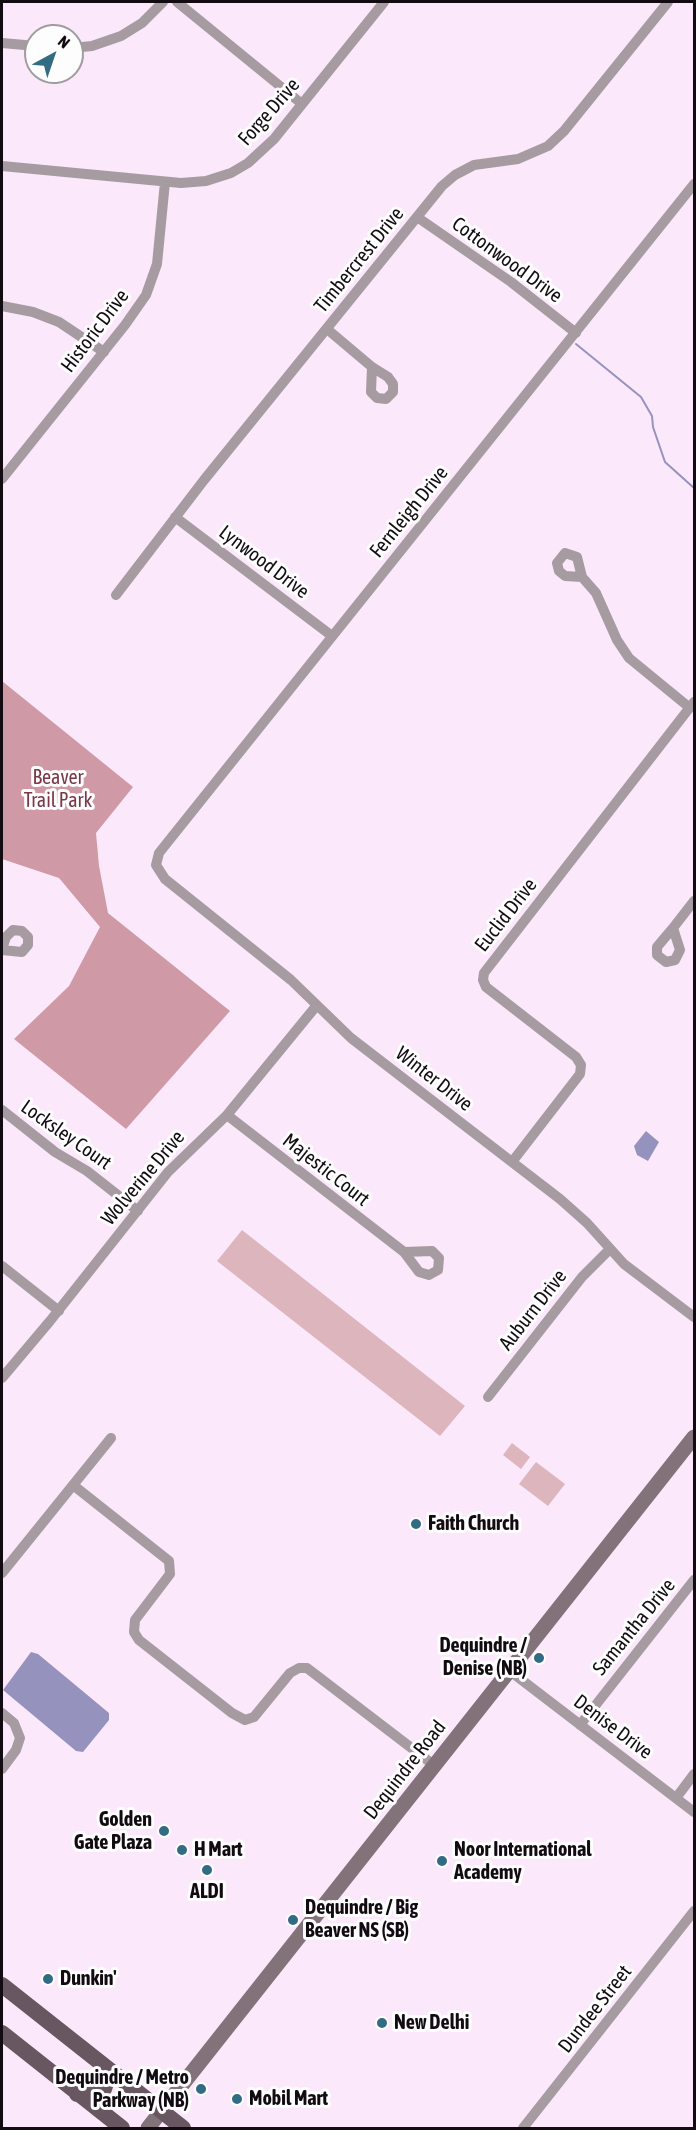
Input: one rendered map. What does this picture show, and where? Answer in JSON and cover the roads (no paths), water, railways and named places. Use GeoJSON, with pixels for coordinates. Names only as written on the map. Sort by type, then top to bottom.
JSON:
{"type":"FeatureCollection","features":[{"type":"Feature","properties":{"kind":"main road","name":"Dequindre Road"},"geometry":{"type":"LineString","coordinates":[[148,2128],[694,1437]]}},
{"type":"Feature","properties":{"kind":"main road"},"geometry":{"type":"LineString","coordinates":[[2,1985],[183,2128]]}},
{"type":"Feature","properties":{"kind":"main road"},"geometry":{"type":"LineString","coordinates":[[2,2033],[122,2128]]}},
{"type":"Feature","properties":{"kind":"main road"},"geometry":{"type":"LineString","coordinates":[[77,2094],[92,2095],[104,2089],[110,2071]]}},
{"type":"Feature","properties":{"kind":"street"},"geometry":{"type":"LineString","coordinates":[[84,47],[122,36],[142,22],[163,2]]}},
{"type":"Feature","properties":{"kind":"street"},"geometry":{"type":"LineString","coordinates":[[177,2],[302,104]]}},
{"type":"Feature","properties":{"kind":"street","name":"Timbercrest Drive"},"geometry":{"type":"LineString","coordinates":[[116,595],[175,516],[442,186],[464,169],[485,162],[518,159],[549,146],[564,131],[668,2]]}},
{"type":"Feature","properties":{"kind":"street","name":"Forge Drive"},"geometry":{"type":"LineString","coordinates":[[2,166],[165,182],[206,181],[239,169],[266,148],[379,3]]}},
{"type":"Feature","properties":{"kind":"street"},"geometry":{"type":"LineString","coordinates":[[2,43],[24,45]]}},
{"type":"Feature","properties":{"kind":"street","name":"Historic Drive"},"geometry":{"type":"LineString","coordinates":[[2,479],[104,352],[136,310],[150,286],[158,256],[165,182]]}},
{"type":"Feature","properties":{"kind":"street","name":"Fernleigh Drive"},"geometry":{"type":"LineString","coordinates":[[156,865],[159,853],[694,184]]}},
{"type":"Feature","properties":{"kind":"street","name":"Cottonwood Drive"},"geometry":{"type":"LineString","coordinates":[[417,217],[511,282],[576,333]]}},
{"type":"Feature","properties":{"kind":"street"},"geometry":{"type":"LineString","coordinates":[[2,306],[33,312],[59,322],[104,352]]}},
{"type":"Feature","properties":{"kind":"street"},"geometry":{"type":"LineString","coordinates":[[327,329],[372,368]]}},
{"type":"Feature","properties":{"kind":"street","name":"Lynwood Drive"},"geometry":{"type":"LineString","coordinates":[[175,516],[332,636]]}},
{"type":"Feature","properties":{"kind":"street"},"geometry":{"type":"LineString","coordinates":[[582,577],[596,593],[617,640],[629,658],[692,705]]}},
{"type":"Feature","properties":{"kind":"street","name":"Euclid Drive"},"geometry":{"type":"LineString","coordinates":[[512,1162],[580,1074],[581,1065],[576,1057],[486,987],[483,980],[484,973],[692,705]]}},
{"type":"Feature","properties":{"kind":"street","name":"Winter Drive"},"geometry":{"type":"LineString","coordinates":[[156,865],[165,879],[282,973],[361,1046],[577,1214],[631,1270],[694,1317]]}},
{"type":"Feature","properties":{"kind":"street"},"geometry":{"type":"LineString","coordinates":[[673,928],[694,901]]}},
{"type":"Feature","properties":{"kind":"street","name":"Wolverine Drive"},"geometry":{"type":"LineString","coordinates":[[2,1378],[59,1311],[180,1158],[226,1115],[300,1022],[317,1005]]}},
{"type":"Feature","properties":{"kind":"street","name":"Locksley Court"},"geometry":{"type":"LineString","coordinates":[[2,1110],[48,1148],[87,1171],[138,1211]]}},
{"type":"Feature","properties":{"kind":"street","name":"Majestic Court"},"geometry":{"type":"LineString","coordinates":[[226,1115],[404,1252]]}},
{"type":"Feature","properties":{"kind":"street","name":"Auburn Drive"},"geometry":{"type":"LineString","coordinates":[[488,1397],[582,1277],[610,1249]]}},
{"type":"Feature","properties":{"kind":"street"},"geometry":{"type":"LineString","coordinates":[[2,1266],[59,1311]]}},
{"type":"Feature","properties":{"kind":"street"},"geometry":{"type":"LineString","coordinates":[[2,1574],[111,1438]]}},
{"type":"Feature","properties":{"kind":"street"},"geometry":{"type":"LineString","coordinates":[[73,1485],[169,1561],[170,1574],[135,1620],[134,1632],[139,1640],[232,1713],[245,1719],[254,1717],[290,1673],[299,1668],[307,1668],[435,1766]]}},
{"type":"Feature","properties":{"kind":"street","name":"Samantha Drive"},"geometry":{"type":"LineString","coordinates":[[580,1725],[694,1580]]}},
{"type":"Feature","properties":{"kind":"street","name":"Denise Drive"},"geometry":{"type":"LineString","coordinates":[[510,1671],[694,1812]]}},
{"type":"Feature","properties":{"kind":"street"},"geometry":{"type":"LineString","coordinates":[[2,1713],[14,1724],[20,1738],[16,1750],[2,1769]]}},
{"type":"Feature","properties":{"kind":"street"},"geometry":{"type":"LineString","coordinates":[[676,1798],[694,1774]]}},
{"type":"Feature","properties":{"kind":"street","name":"Dundee Street"},"geometry":{"type":"LineString","coordinates":[[523,2128],[694,1911]]}},
{"type":"Feature","properties":{"kind":"waterway"},"geometry":{"type":"LineString","coordinates":[[576,344],[641,397],[652,416],[653,427],[665,462],[694,488]]}},
{"type":"Feature","properties":{"kind":"place","name":"Faith Church"},"geometry":{"type":"Point","coordinates":[416,1524]}},
{"type":"Feature","properties":{"kind":"place","name":"Dequindre / Denise (NB)"},"geometry":{"type":"Point","coordinates":[539,1658]}},
{"type":"Feature","properties":{"kind":"place","name":"Golden Gate Plaza"},"geometry":{"type":"Point","coordinates":[164,1831]}},
{"type":"Feature","properties":{"kind":"place","name":"H Mart"},"geometry":{"type":"Point","coordinates":[182,1850]}},
{"type":"Feature","properties":{"kind":"place","name":"Noor International Academy"},"geometry":{"type":"Point","coordinates":[442,1861]}},
{"type":"Feature","properties":{"kind":"place","name":"ALDI"},"geometry":{"type":"Point","coordinates":[207,1870]}},
{"type":"Feature","properties":{"kind":"place","name":"Dequindre / Big Beaver NS (SB)"},"geometry":{"type":"Point","coordinates":[293,1920]}},
{"type":"Feature","properties":{"kind":"place","name":"Dunkin'"},"geometry":{"type":"Point","coordinates":[48,1979]}},
{"type":"Feature","properties":{"kind":"place","name":"New Delhi"},"geometry":{"type":"Point","coordinates":[382,2023]}},
{"type":"Feature","properties":{"kind":"place","name":"Dequindre / Metro Parkway (NB)"},"geometry":{"type":"Point","coordinates":[201,2089]}},
{"type":"Feature","properties":{"kind":"place","name":"Mobil Mart"},"geometry":{"type":"Point","coordinates":[237,2099]}},
{"type":"Feature","properties":{"kind":"park label","name":"Beaver Trail Park"},"geometry":{"type":"Point","coordinates":[58,790]}}]}
